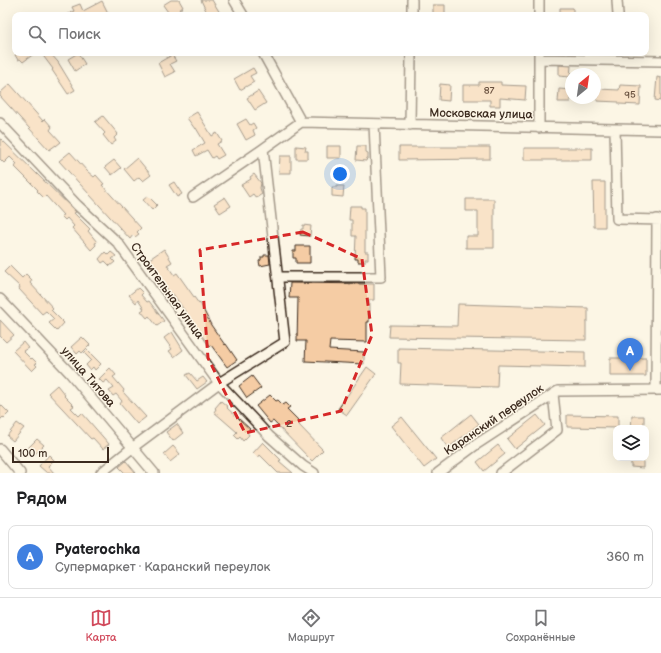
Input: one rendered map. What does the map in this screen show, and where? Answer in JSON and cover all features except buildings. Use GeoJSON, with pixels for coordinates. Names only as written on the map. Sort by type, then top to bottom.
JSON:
{"type":"FeatureCollection","features":[{"type":"Feature","properties":{"kind":"street"},"geometry":{"type":"LineString","coordinates":[[234,0],[241,12]]}},
{"type":"Feature","properties":{"kind":"street"},"geometry":{"type":"LineString","coordinates":[[412,0],[412,12]]}},
{"type":"Feature","properties":{"kind":"street"},"geometry":{"type":"LineString","coordinates":[[539,0],[539,12]]}},
{"type":"Feature","properties":{"kind":"street"},"geometry":{"type":"LineString","coordinates":[[617,0],[618,12]]}},
{"type":"Feature","properties":{"kind":"street"},"geometry":{"type":"LineString","coordinates":[[193,197],[301,122],[265,56]]}},
{"type":"Feature","properties":{"kind":"street"},"geometry":{"type":"LineString","coordinates":[[410,125],[411,56]]}},
{"type":"Feature","properties":{"kind":"street"},"geometry":{"type":"LineString","coordinates":[[540,128],[539,56],[618,57],[661,61]]}},
{"type":"Feature","properties":{"kind":"street","name":"Московская улица"},"geometry":{"type":"LineString","coordinates":[[301,122],[661,130]]}},
{"type":"Feature","properties":{"kind":"street","name":"Строительная улица"},"geometry":{"type":"LineString","coordinates":[[0,123],[77,205],[118,243],[219,383],[269,436],[302,466],[314,473]]}},
{"type":"Feature","properties":{"kind":"street"},"geometry":{"type":"LineString","coordinates":[[278,277],[381,277],[374,124]]}},
{"type":"Feature","properties":{"kind":"street"},"geometry":{"type":"LineString","coordinates":[[615,129],[617,219],[659,220],[658,390]]}},
{"type":"Feature","properties":{"kind":"street"},"geometry":{"type":"LineString","coordinates":[[101,473],[219,383],[285,342],[263,149]]}},
{"type":"Feature","properties":{"kind":"street","name":"улица Титова"},"geometry":{"type":"LineString","coordinates":[[0,299],[70,373],[154,473]]}},
{"type":"Feature","properties":{"kind":"street","name":"Каранский переулок"},"geometry":{"type":"LineString","coordinates":[[438,473],[477,444],[558,391],[658,390]]}},
{"type":"Feature","properties":{"kind":"street"},"geometry":{"type":"LineString","coordinates":[[501,473],[557,430],[553,394]]}},
{"type":"Feature","properties":{"kind":"street"},"geometry":{"type":"LineString","coordinates":[[0,449],[20,473]]}},
{"type":"Feature","properties":{"kind":"highlighted area"},"geometry":{"type":"Polygon","coordinates":[[[303,232],[362,259],[372,335],[341,411],[245,433],[208,358],[200,250],[303,232]]]}},
{"type":"Feature","properties":{"kind":"place","name":"Pyaterochka"},"geometry":{"type":"Point","coordinates":[630,371]}}]}
